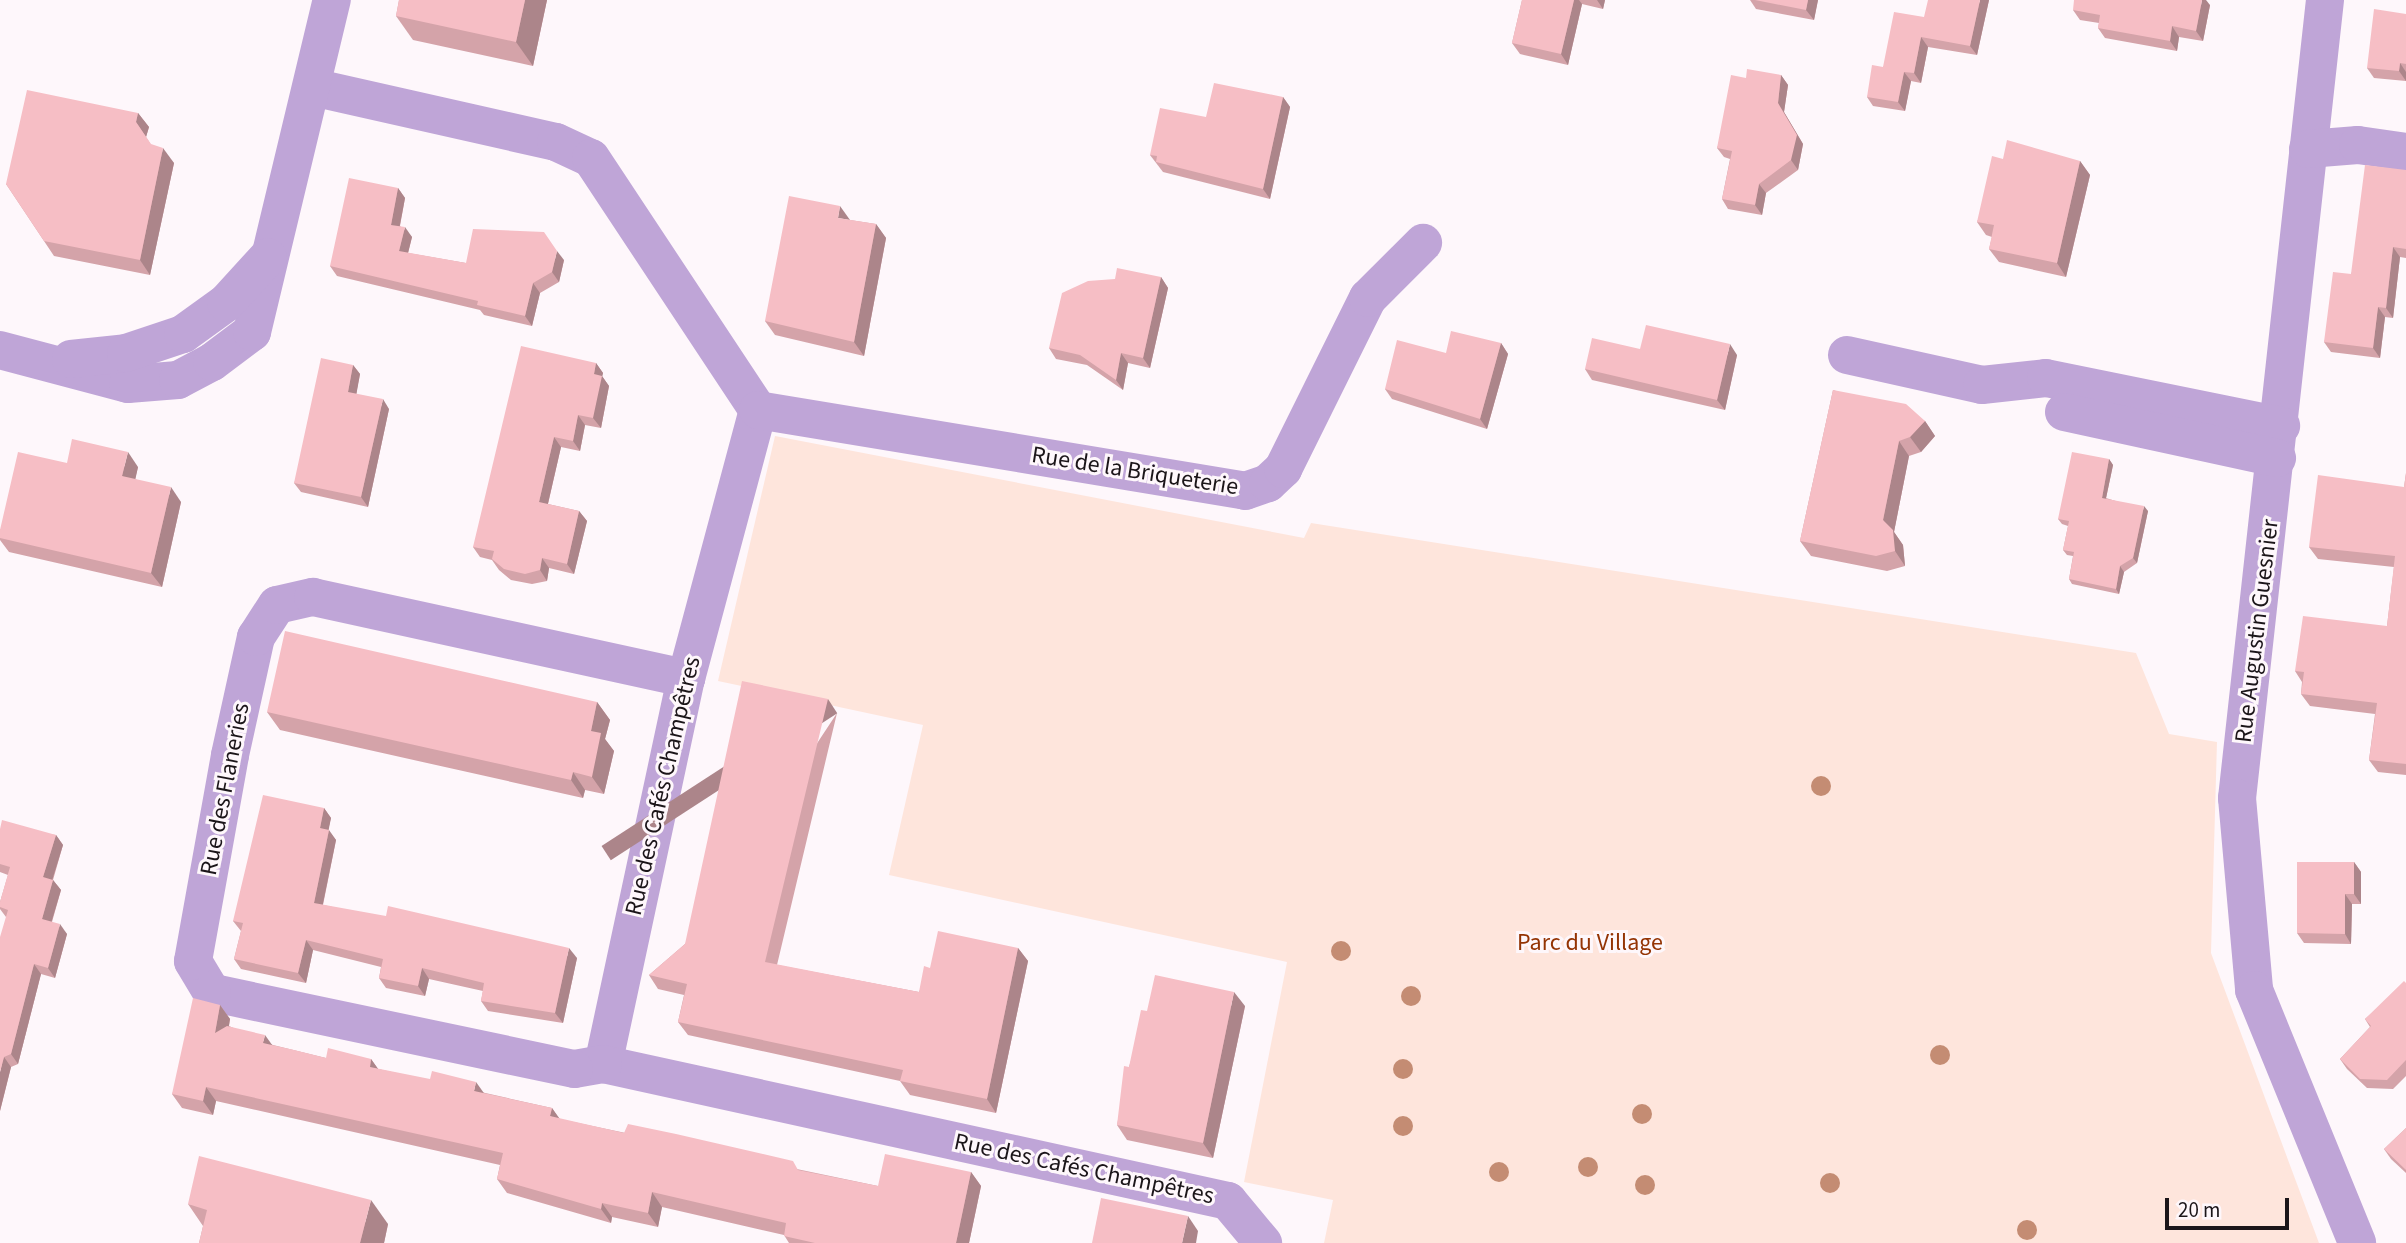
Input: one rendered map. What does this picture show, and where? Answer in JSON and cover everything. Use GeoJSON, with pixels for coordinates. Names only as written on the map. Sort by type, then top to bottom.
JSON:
{"type":"FeatureCollection","features":[{"type":"Feature","properties":{"kind":"street"},"geometry":{"type":"LineString","coordinates":[[0,350],[54,361],[127,354],[183,334],[226,303],[272,253],[332,0]]}},
{"type":"Feature","properties":{"kind":"street","name":"Rue Augustin Guesnier"},"geometry":{"type":"LineString","coordinates":[[2325,0],[2279,442],[2237,798],[2254,990],[2357,1243]]}},
{"type":"Feature","properties":{"kind":"street"},"geometry":{"type":"LineString","coordinates":[[312,87],[556,142],[591,159],[758,410]]}},
{"type":"Feature","properties":{"kind":"street"},"geometry":{"type":"LineString","coordinates":[[2308,149],[2358,145],[2406,152]]}},
{"type":"Feature","properties":{"kind":"street","name":"Rue de la Briqueterie"},"geometry":{"type":"LineString","coordinates":[[758,410],[1245,491],[1268,483],[1283,469],[1368,298],[1423,243]]}},
{"type":"Feature","properties":{"kind":"street"},"geometry":{"type":"LineString","coordinates":[[1847,355],[1982,385],[2046,378],[2279,442]]}},
{"type":"Feature","properties":{"kind":"street","name":"Rue des Cafés Champêtres"},"geometry":{"type":"LineString","coordinates":[[758,410],[686,678],[603,1064],[1228,1201],[1263,1243]]}},
{"type":"Feature","properties":{"kind":"street"},"geometry":{"type":"LineString","coordinates":[[2064,412],[2279,442]]}},
{"type":"Feature","properties":{"kind":"street","name":"Rue des Flaneries"},"geometry":{"type":"LineString","coordinates":[[603,1064],[574,1069],[212,993],[192,961],[236,729],[256,637],[277,605],[313,597],[686,678]]}},
{"type":"Feature","properties":{"kind":"green space","name":"Parc du Village"},"geometry":{"type":"Polygon","coordinates":[[[775,436],[1304,538],[1311,523],[2136,653],[2169,734],[2217,742],[2211,953],[2319,1243],[1324,1243],[1333,1200],[1244,1182],[1287,962],[889,875],[923,725],[718,681],[775,436]]]}},
{"type":"Feature","properties":{"kind":"building"},"geometry":{"type":"Polygon","coordinates":[[[399,0],[525,0],[516,42],[396,16],[399,0]]]}},
{"type":"Feature","properties":{"kind":"building"},"geometry":{"type":"Polygon","coordinates":[[[1522,0],[1574,0],[1561,54],[1512,43],[1522,0]]]}},
{"type":"Feature","properties":{"kind":"building"},"geometry":{"type":"Polygon","coordinates":[[[1755,0],[1808,0],[1806,10],[1755,0]]]}},
{"type":"Feature","properties":{"kind":"building"},"geometry":{"type":"Polygon","coordinates":[[[1928,0],[1980,0],[1970,46],[1921,37],[1914,73],[1904,72],[1898,102],[1867,97],[1872,65],[1883,67],[1894,12],[1924,17],[1928,0]]]}},
{"type":"Feature","properties":{"kind":"building"},"geometry":{"type":"Polygon","coordinates":[[[2074,0],[2202,0],[2196,31],[2172,26],[2170,41],[2098,28],[2100,15],[2073,10],[2074,0]]]}},
{"type":"Feature","properties":{"kind":"building"},"geometry":{"type":"Polygon","coordinates":[[[2374,9],[2406,14],[2406,64],[2400,63],[2399,71],[2367,68],[2374,9]]]}},
{"type":"Feature","properties":{"kind":"building"},"geometry":{"type":"Polygon","coordinates":[[[1747,69],[1781,75],[1778,103],[1797,135],[1791,160],[1759,184],[1755,205],[1722,199],[1732,151],[1717,148],[1731,75],[1746,78],[1747,69]]]}},
{"type":"Feature","properties":{"kind":"building"},"geometry":{"type":"Polygon","coordinates":[[[1214,83],[1283,97],[1263,189],[1156,162],[1157,156],[1150,155],[1160,108],[1206,117],[1214,83]]]}},
{"type":"Feature","properties":{"kind":"building"},"geometry":{"type":"Polygon","coordinates":[[[27,90],[138,113],[136,122],[151,144],[163,148],[140,260],[44,241],[6,184],[27,90]]]}},
{"type":"Feature","properties":{"kind":"building"},"geometry":{"type":"Polygon","coordinates":[[[2007,140],[2080,161],[2057,263],[1989,249],[1994,225],[1977,222],[1992,156],[2003,159],[2007,140]]]}},
{"type":"Feature","properties":{"kind":"building"},"geometry":{"type":"Polygon","coordinates":[[[2365,165],[2406,170],[2406,249],[2393,247],[2386,308],[2378,307],[2373,348],[2324,342],[2333,272],[2351,274],[2365,165]]]}},
{"type":"Feature","properties":{"kind":"building"},"geometry":{"type":"Polygon","coordinates":[[[349,178],[398,188],[391,225],[405,227],[399,251],[466,263],[473,229],[544,232],[557,251],[552,272],[533,283],[525,316],[477,305],[478,301],[330,266],[349,178]]]}},
{"type":"Feature","properties":{"kind":"building"},"geometry":{"type":"Polygon","coordinates":[[[789,196],[840,206],[838,218],[876,224],[854,342],[765,321],[789,196]]]}},
{"type":"Feature","properties":{"kind":"building"},"geometry":{"type":"Polygon","coordinates":[[[1117,268],[1161,277],[1143,358],[1121,353],[1116,380],[1080,355],[1049,348],[1062,293],[1088,281],[1115,279],[1117,268]]]}},
{"type":"Feature","properties":{"kind":"building"},"geometry":{"type":"Polygon","coordinates":[[[1646,325],[1730,344],[1717,400],[1585,369],[1592,338],[1640,349],[1646,325]]]}},
{"type":"Feature","properties":{"kind":"building"},"geometry":{"type":"Polygon","coordinates":[[[1451,331],[1501,343],[1480,419],[1385,389],[1397,340],[1446,353],[1451,331]]]}},
{"type":"Feature","properties":{"kind":"building"},"geometry":{"type":"Polygon","coordinates":[[[521,346],[596,363],[594,374],[602,376],[593,418],[578,415],[573,441],[554,437],[539,502],[579,511],[567,564],[542,558],[540,570],[525,574],[504,569],[492,559],[494,551],[473,547],[521,346]]]}},
{"type":"Feature","properties":{"kind":"building"},"geometry":{"type":"Polygon","coordinates":[[[321,358],[353,365],[348,392],[383,399],[361,497],[294,483],[321,358]]]}},
{"type":"Feature","properties":{"kind":"building"},"geometry":{"type":"Polygon","coordinates":[[[1833,390],[1906,404],[1925,421],[1910,437],[1899,441],[1883,520],[1893,530],[1895,551],[1876,556],[1800,541],[1833,390]]]}},
{"type":"Feature","properties":{"kind":"building"},"geometry":{"type":"Polygon","coordinates":[[[72,439],[128,452],[122,476],[171,487],[151,573],[0,538],[18,452],[67,463],[72,439]]]}},
{"type":"Feature","properties":{"kind":"building"},"geometry":{"type":"Polygon","coordinates":[[[2072,452],[2109,459],[2102,498],[2144,506],[2133,558],[2120,566],[2116,589],[2069,579],[2074,552],[2063,550],[2069,521],[2058,519],[2072,452]]]}},
{"type":"Feature","properties":{"kind":"building"},"geometry":{"type":"Polygon","coordinates":[[[2406,473],[2406,764],[2369,760],[2377,703],[2301,694],[2304,672],[2295,671],[2303,616],[2387,626],[2395,556],[2309,547],[2318,475],[2404,487],[2406,473]]]}},
{"type":"Feature","properties":{"kind":"building"},"geometry":{"type":"Polygon","coordinates":[[[285,631],[597,702],[591,731],[601,733],[592,777],[573,772],[571,780],[267,712],[285,631]]]}},
{"type":"Feature","properties":{"kind":"building"},"geometry":{"type":"Polygon","coordinates":[[[742,681],[828,699],[765,962],[919,992],[924,966],[930,968],[938,931],[1018,948],[987,1099],[900,1081],[903,1070],[678,1022],[687,984],[649,975],[685,944],[742,681]]]}},
{"type":"Feature","properties":{"kind":"building"},"geometry":{"type":"Polygon","coordinates":[[[263,795],[324,808],[320,828],[329,830],[314,903],[386,916],[388,906],[569,948],[555,1013],[481,1001],[484,983],[422,968],[418,986],[379,978],[383,959],[306,940],[298,973],[234,959],[243,923],[233,921],[263,795]]]}},
{"type":"Feature","properties":{"kind":"building"},"geometry":{"type":"Polygon","coordinates":[[[2,820],[56,835],[43,877],[53,880],[42,919],[60,924],[48,968],[34,964],[11,1054],[4,1057],[0,1072],[0,937],[8,910],[0,907],[0,902],[10,867],[0,864],[2,820]]]}},
{"type":"Feature","properties":{"kind":"building"},"geometry":{"type":"Polygon","coordinates":[[[2297,862],[2354,862],[2354,894],[2345,894],[2345,934],[2297,933],[2297,862]]]}},
{"type":"Feature","properties":{"kind":"building"},"geometry":{"type":"Polygon","coordinates":[[[1155,975],[1234,992],[1203,1143],[1117,1125],[1124,1066],[1129,1067],[1141,1010],[1147,1011],[1155,975]]]}},
{"type":"Feature","properties":{"kind":"building"},"geometry":{"type":"Polygon","coordinates":[[[2404,981],[2406,1060],[2387,1080],[2360,1079],[2340,1059],[2371,1026],[2365,1019],[2404,981]]]}},
{"type":"Feature","properties":{"kind":"building"},"geometry":{"type":"Polygon","coordinates":[[[193,998],[220,1005],[215,1033],[227,1026],[265,1035],[263,1043],[326,1058],[328,1048],[371,1059],[370,1067],[430,1079],[432,1071],[476,1082],[474,1091],[552,1108],[550,1116],[624,1133],[628,1124],[676,1134],[793,1161],[798,1170],[878,1186],[885,1154],[971,1172],[956,1243],[815,1243],[784,1236],[786,1223],[652,1192],[648,1213],[602,1203],[601,1209],[497,1179],[503,1153],[206,1087],[203,1101],[172,1094],[193,998]]]}},
{"type":"Feature","properties":{"kind":"building"},"geometry":{"type":"Polygon","coordinates":[[[2406,1128],[2406,1170],[2384,1149],[2406,1128]]]}},
{"type":"Feature","properties":{"kind":"building"},"geometry":{"type":"Polygon","coordinates":[[[199,1156],[371,1200],[360,1243],[199,1243],[207,1210],[188,1204],[199,1156]]]}},
{"type":"Feature","properties":{"kind":"building"},"geometry":{"type":"Polygon","coordinates":[[[1101,1198],[1188,1216],[1182,1243],[1092,1243],[1101,1198]]]}}]}
